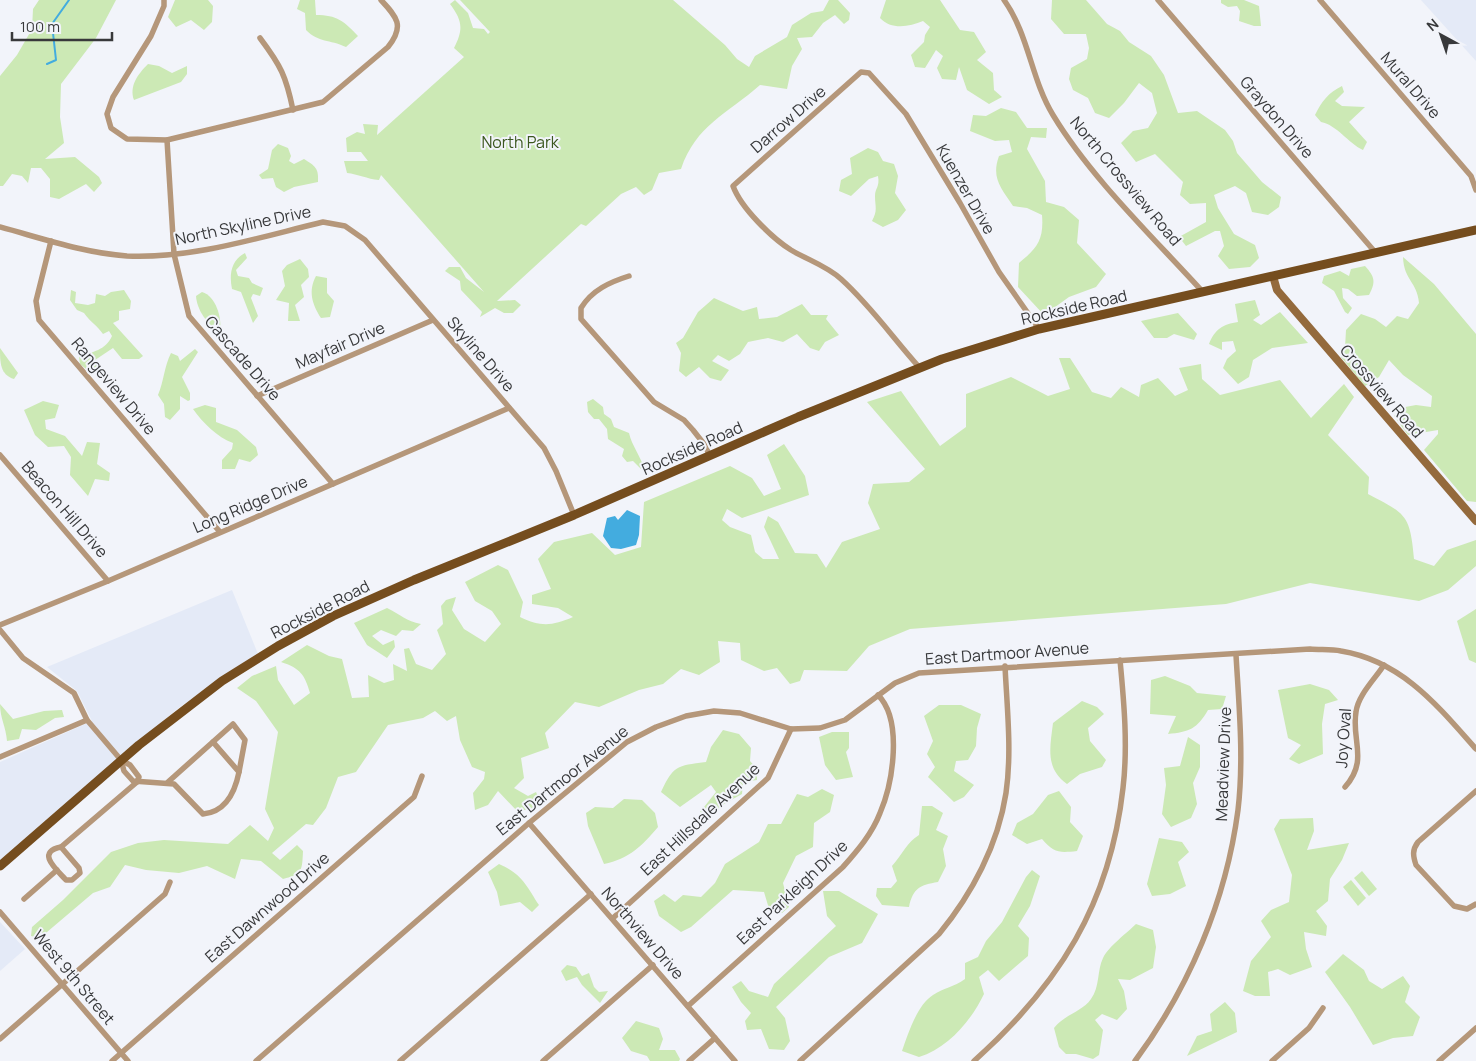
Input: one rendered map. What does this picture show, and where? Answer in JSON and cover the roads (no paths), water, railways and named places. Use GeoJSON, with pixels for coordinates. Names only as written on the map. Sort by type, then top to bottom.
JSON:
{"type":"FeatureCollection","features":[{"type":"Feature","properties":{"kind":"main road","name":"Rockside Road"},"geometry":{"type":"LineString","coordinates":[[0,866],[121,760],[215,686],[278,646],[333,616],[919,367],[1039,329],[1476,230]]}},
{"type":"Feature","properties":{"kind":"street"},"geometry":{"type":"LineString","coordinates":[[164,0],[164,6],[151,36],[113,97],[107,114],[112,128],[127,139],[167,140],[324,102],[388,47],[398,30],[395,15],[381,0]]}},
{"type":"Feature","properties":{"kind":"street","name":"North Crossview Road"},"geometry":{"type":"LineString","coordinates":[[1004,0],[1023,34],[1044,97],[1061,128],[1127,209],[1202,291]]}},
{"type":"Feature","properties":{"kind":"street","name":"Graydon Drive"},"geometry":{"type":"LineString","coordinates":[[1158,0],[1375,252]]}},
{"type":"Feature","properties":{"kind":"street","name":"Mural Drive"},"geometry":{"type":"LineString","coordinates":[[1320,0],[1471,176],[1476,190]]}},
{"type":"Feature","properties":{"kind":"street"},"geometry":{"type":"LineString","coordinates":[[260,38],[280,64],[288,84],[293,110]]}},
{"type":"Feature","properties":{"kind":"street","name":"Darrow Drive"},"geometry":{"type":"LineString","coordinates":[[861,72],[733,186],[736,196],[768,232],[789,248],[839,277],[852,289],[919,367]]}},
{"type":"Feature","properties":{"kind":"street","name":"Kuenzer Drive"},"geometry":{"type":"LineString","coordinates":[[861,72],[869,73],[906,114],[999,272],[1039,329]]}},
{"type":"Feature","properties":{"kind":"street","name":"Cascade Drive"},"geometry":{"type":"LineString","coordinates":[[167,140],[174,254],[189,316],[333,484]]}},
{"type":"Feature","properties":{"kind":"street","name":"North Skyline Drive"},"geometry":{"type":"LineString","coordinates":[[0,228],[96,251],[128,256],[174,254],[323,222],[345,226]]}},
{"type":"Feature","properties":{"kind":"street","name":"Skyline Drive"},"geometry":{"type":"LineString","coordinates":[[345,226],[360,235],[509,408],[551,460],[574,515]]}},
{"type":"Feature","properties":{"kind":"street","name":"Rangeview Drive"},"geometry":{"type":"LineString","coordinates":[[51,241],[36,302],[39,320],[220,532]]}},
{"type":"Feature","properties":{"kind":"street"},"geometry":{"type":"LineString","coordinates":[[629,276],[608,283],[590,296],[581,308],[581,319],[654,402],[684,420],[704,444],[710,456]]}},
{"type":"Feature","properties":{"kind":"street","name":"Crossview Road"},"geometry":{"type":"LineString","coordinates":[[1273,276],[1277,290],[1476,521]]}},
{"type":"Feature","properties":{"kind":"street","name":"Mayfair Drive"},"geometry":{"type":"LineString","coordinates":[[257,396],[433,320]]}},
{"type":"Feature","properties":{"kind":"street","name":"Long Ridge Drive"},"geometry":{"type":"LineString","coordinates":[[0,625],[108,581],[509,408]]}},
{"type":"Feature","properties":{"kind":"street","name":"Beacon Hill Drive"},"geometry":{"type":"LineString","coordinates":[[0,455],[108,581]]}},
{"type":"Feature","properties":{"kind":"street"},"geometry":{"type":"LineString","coordinates":[[0,630],[23,658],[74,693],[88,720],[121,760],[130,765],[139,777],[137,782],[62,847],[51,851],[48,855],[49,861],[66,880],[72,880],[80,873],[79,868],[62,847]]}},
{"type":"Feature","properties":{"kind":"street","name":"East Dartmoor Avenue"},"geometry":{"type":"LineString","coordinates":[[256,1061],[530,823],[627,742],[656,727],[686,716],[714,711],[740,713],[790,729],[820,728],[845,720],[895,683],[919,673],[1005,666],[1341,650],[1384,665],[1413,683],[1432,699],[1476,749]]}},
{"type":"Feature","properties":{"kind":"street","name":"Meadview Drive"},"geometry":{"type":"LineString","coordinates":[[1136,1061],[1168,1013],[1192,967],[1208,928],[1226,871],[1238,810],[1241,736],[1236,654]]}},
{"type":"Feature","properties":{"kind":"street"},"geometry":{"type":"LineString","coordinates":[[974,1061],[1007,1032],[1041,993],[1068,954],[1099,890],[1116,836],[1123,788],[1125,737],[1120,660]]}},
{"type":"Feature","properties":{"kind":"street","name":"Joy Oval"},"geometry":{"type":"LineString","coordinates":[[1346,787],[1354,777],[1358,755],[1356,712],[1362,697],[1384,665]]}},
{"type":"Feature","properties":{"kind":"street"},"geometry":{"type":"LineString","coordinates":[[800,1061],[934,939],[954,917],[976,880],[993,843],[1006,794],[1009,760],[1005,666]]}},
{"type":"Feature","properties":{"kind":"street","name":"East Parkleigh Drive"},"geometry":{"type":"LineString","coordinates":[[688,1006],[843,867],[864,843],[883,806],[889,789],[892,761],[893,736],[890,714],[884,701],[878,695]]}},
{"type":"Feature","properties":{"kind":"street"},"geometry":{"type":"LineString","coordinates":[[0,757],[88,720]]}},
{"type":"Feature","properties":{"kind":"street"},"geometry":{"type":"LineString","coordinates":[[137,782],[168,782],[174,784],[203,814],[211,813],[227,802],[236,790],[245,740],[233,724],[168,782]]}},
{"type":"Feature","properties":{"kind":"street","name":"East Hillsdale Avenue"},"geometry":{"type":"LineString","coordinates":[[613,918],[768,778],[790,729]]}},
{"type":"Feature","properties":{"kind":"street"},"geometry":{"type":"LineString","coordinates":[[213,742],[239,772]]}},
{"type":"Feature","properties":{"kind":"street","name":"East Dawnwood Drive"},"geometry":{"type":"LineString","coordinates":[[112,1061],[414,797],[422,776]]}},
{"type":"Feature","properties":{"kind":"street"},"geometry":{"type":"LineString","coordinates":[[1476,791],[1418,842],[1414,848],[1413,856],[1416,865],[1454,906],[1467,909],[1476,904]]}},
{"type":"Feature","properties":{"kind":"street","name":"Northview Drive"},"geometry":{"type":"LineString","coordinates":[[530,823],[735,1061]]}},
{"type":"Feature","properties":{"kind":"street"},"geometry":{"type":"LineString","coordinates":[[24,899],[58,870]]}},
{"type":"Feature","properties":{"kind":"street"},"geometry":{"type":"LineString","coordinates":[[0,1039],[165,894],[170,882]]}},
{"type":"Feature","properties":{"kind":"street"},"geometry":{"type":"LineString","coordinates":[[400,1061],[591,894]]}},
{"type":"Feature","properties":{"kind":"street","name":"West 9th Street"},"geometry":{"type":"LineString","coordinates":[[0,912],[128,1061]]}},
{"type":"Feature","properties":{"kind":"street"},"geometry":{"type":"LineString","coordinates":[[543,1061],[653,965]]}},
{"type":"Feature","properties":{"kind":"street"},"geometry":{"type":"LineString","coordinates":[[1272,1061],[1309,1028],[1323,1008]]}},
{"type":"Feature","properties":{"kind":"street"},"geometry":{"type":"LineString","coordinates":[[1439,1061],[1476,1028]]}},
{"type":"Feature","properties":{"kind":"street"},"geometry":{"type":"LineString","coordinates":[[689,1061],[715,1038]]}},
{"type":"Feature","properties":{"kind":"water"},"geometry":{"type":"Polygon","coordinates":[[[627,510],[640,516],[639,535],[636,545],[621,549],[611,548],[603,536],[607,518],[615,516],[618,520],[627,510]]]}},
{"type":"Feature","properties":{"kind":"waterway"},"geometry":{"type":"LineString","coordinates":[[47,64],[56,60],[52,24],[69,0]]}},
{"type":"Feature","properties":{"kind":"park label","name":"North Park"},"geometry":{"type":"Point","coordinates":[520,142]}}]}
